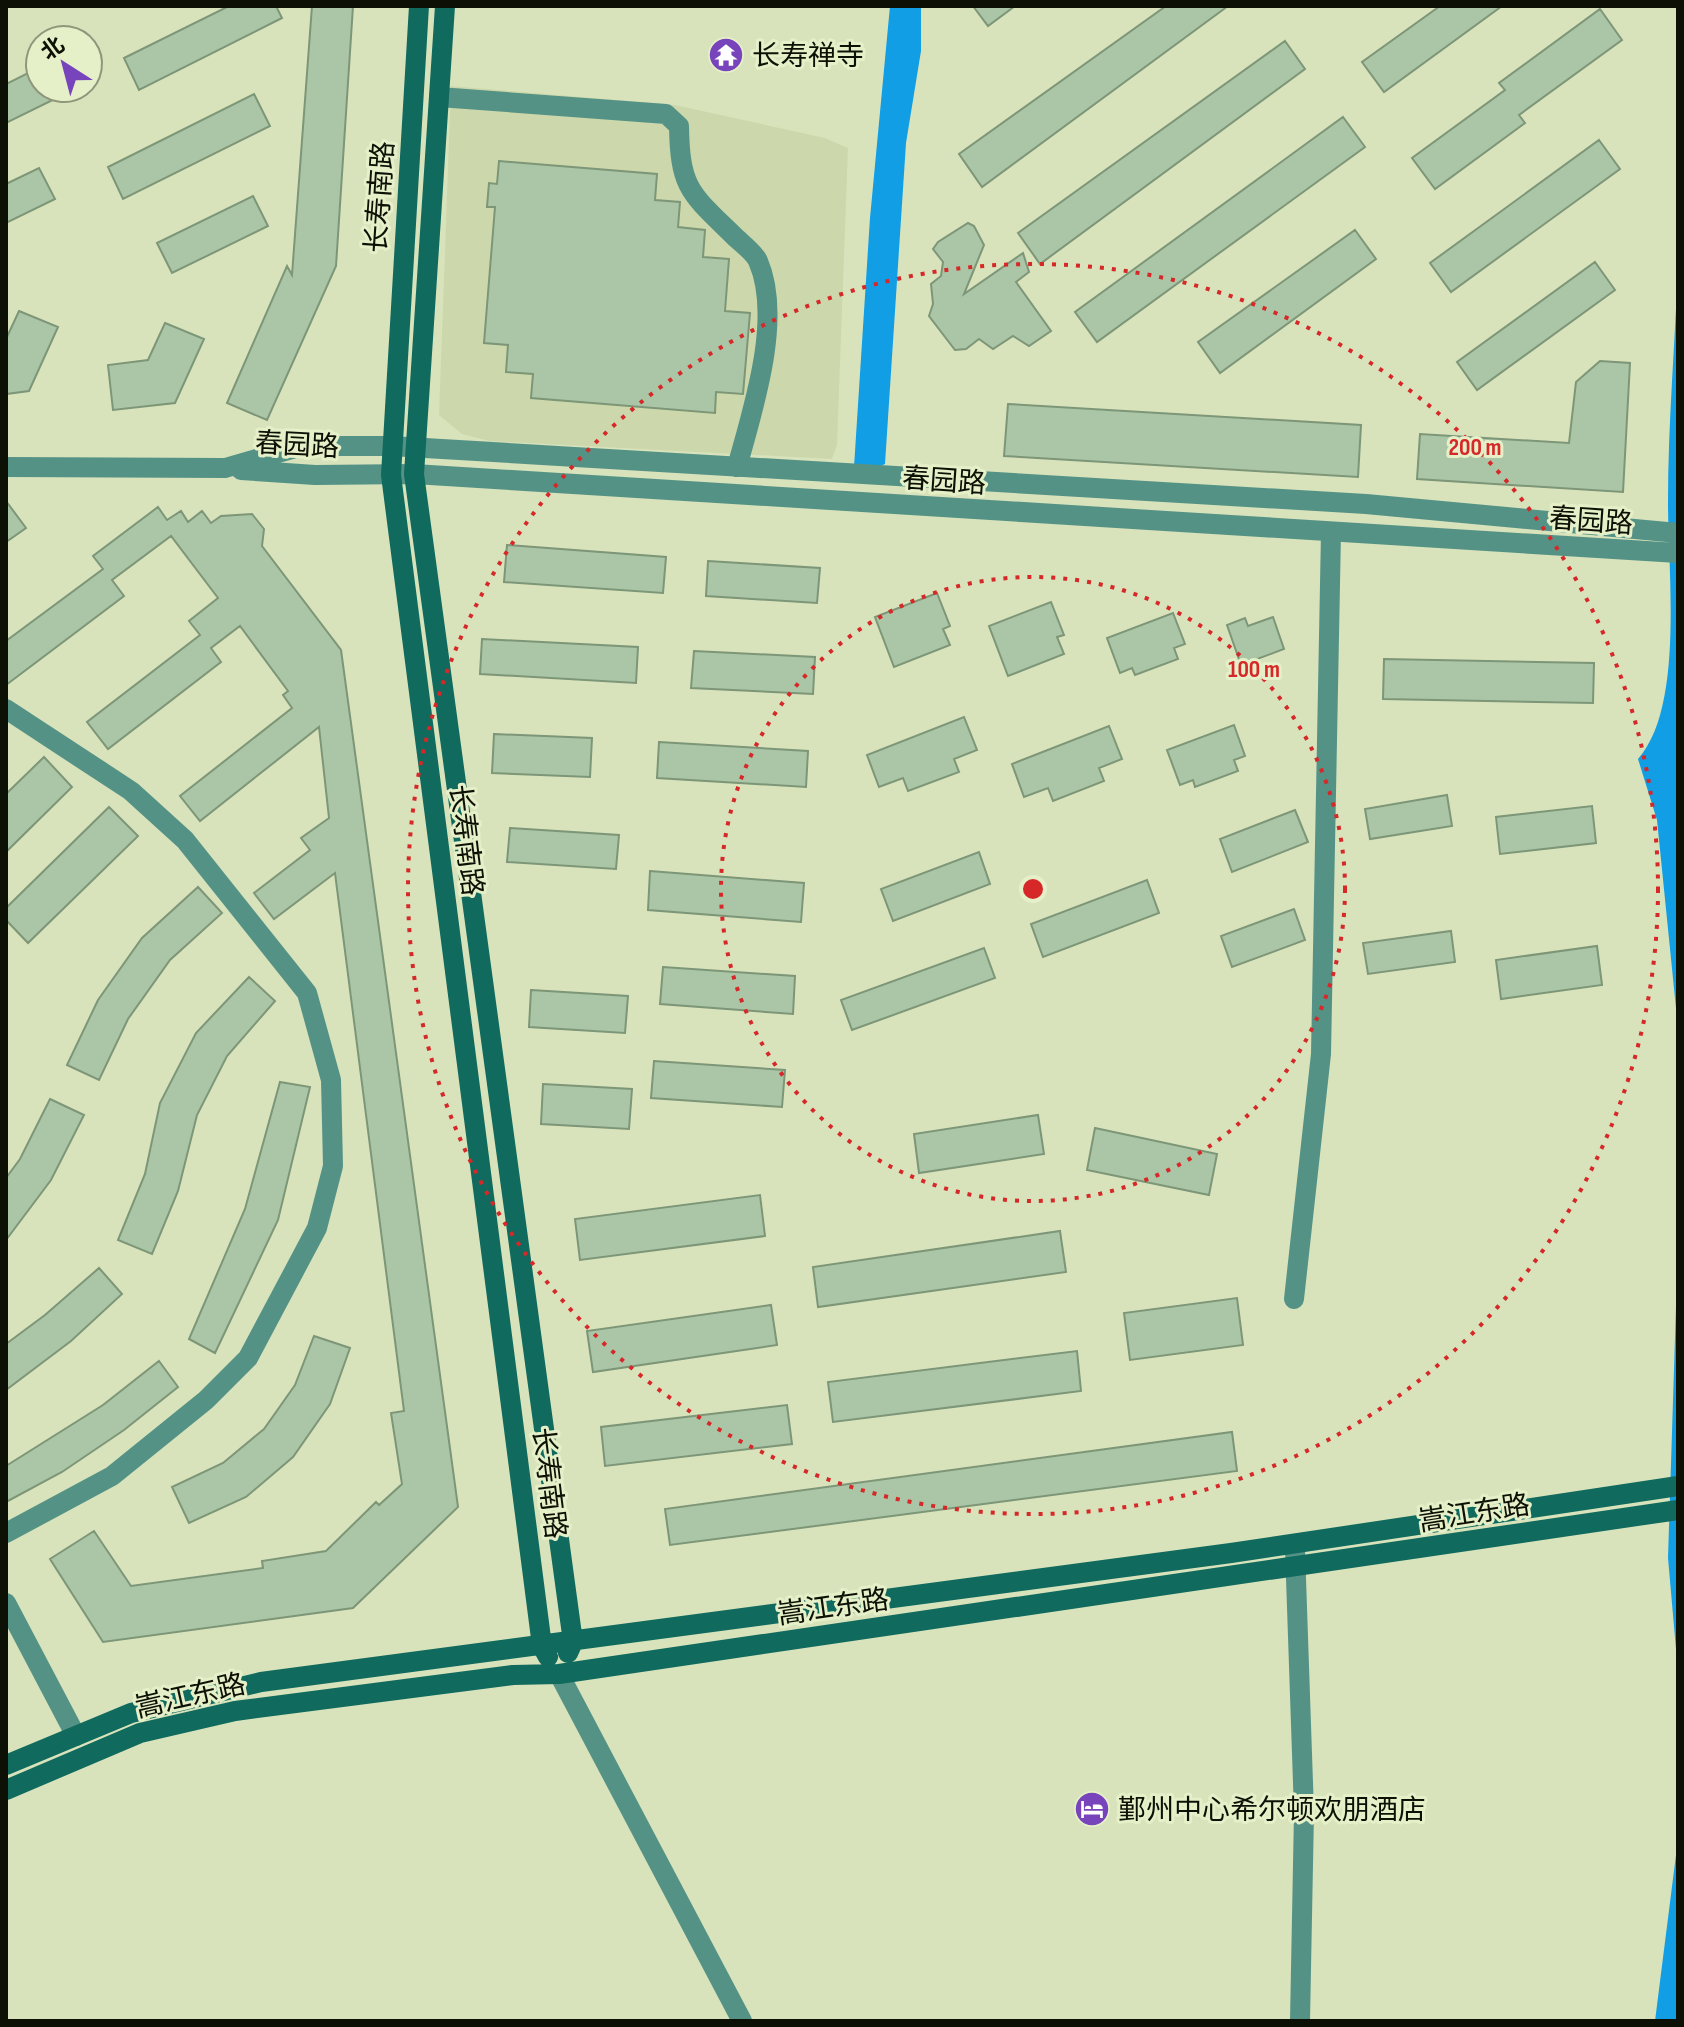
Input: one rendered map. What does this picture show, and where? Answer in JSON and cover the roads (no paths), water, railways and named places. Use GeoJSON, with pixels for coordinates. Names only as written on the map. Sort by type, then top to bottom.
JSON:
{"type":"FeatureCollection","features":[{"type":"Feature","properties":{"kind":"main road","name":"长寿南路"},"geometry":{"type":"LineString","coordinates":[[419,6],[391,475],[542,1646],[559,1674]]}},
{"type":"Feature","properties":{"kind":"main road","name":"长寿南路"},"geometry":{"type":"LineString","coordinates":[[445,6],[414,474],[573,1642]]}},
{"type":"Feature","properties":{"kind":"main road","name":"嵩江东路"},"geometry":{"type":"LineString","coordinates":[[6,1765],[131,1713],[261,1682],[1295,1543],[1668,1487]]}},
{"type":"Feature","properties":{"kind":"main road","name":"嵩江东路"},"geometry":{"type":"LineString","coordinates":[[6,1790],[140,1733],[235,1711],[513,1675],[559,1674],[1678,1510]]}},
{"type":"Feature","properties":{"kind":"main road"},"geometry":{"type":"LineString","coordinates":[[559,1674],[573,1642]]}},
{"type":"Feature","properties":{"kind":"street"},"geometry":{"type":"LineString","coordinates":[[439,97],[666,114],[679,126],[679,165],[690,194],[758,259],[769,311],[752,413],[737,467]]}},
{"type":"Feature","properties":{"kind":"street","name":"春园路"},"geometry":{"type":"LineString","coordinates":[[225,468],[303,446],[414,447],[1366,504],[1668,532]]}},
{"type":"Feature","properties":{"kind":"street"},"geometry":{"type":"LineString","coordinates":[[6,467],[225,468]]}},
{"type":"Feature","properties":{"kind":"street","name":"春园路"},"geometry":{"type":"LineString","coordinates":[[225,468],[315,475],[414,474],[1678,553]]}},
{"type":"Feature","properties":{"kind":"street"},"geometry":{"type":"LineString","coordinates":[[1294,1299],[1321,1054],[1331,532]]}},
{"type":"Feature","properties":{"kind":"street"},"geometry":{"type":"LineString","coordinates":[[6,709],[131,791],[185,840],[307,993],[331,1080],[333,1166],[317,1228],[248,1358],[206,1400],[112,1476],[6,1533]]}},
{"type":"Feature","properties":{"kind":"street"},"geometry":{"type":"LineString","coordinates":[[1295,1543],[1304,1812],[1300,2021]]}},
{"type":"Feature","properties":{"kind":"street"},"geometry":{"type":"LineString","coordinates":[[6,1603],[76,1736]]}},
{"type":"Feature","properties":{"kind":"street","name":"长寿南路"},"geometry":{"type":"LineString","coordinates":[[559,1674],[742,2021]]}},
{"type":"Feature","properties":{"kind":"water"},"geometry":{"type":"Polygon","coordinates":[[[890,6],[921,6],[921,51],[906,143],[885,464],[871,470],[854,467],[870,218],[890,6]]]}},
{"type":"Feature","properties":{"kind":"water"},"geometry":{"type":"Polygon","coordinates":[[[1678,266],[1678,1028],[1657,820],[1638,759],[1652,736],[1662,707],[1668,674],[1671,602],[1668,473],[1678,266]]]}},
{"type":"Feature","properties":{"kind":"water"},"geometry":{"type":"Polygon","coordinates":[[[1678,1243],[1678,1672],[1668,1558],[1678,1243]]]}},
{"type":"Feature","properties":{"kind":"water"},"geometry":{"type":"Polygon","coordinates":[[[1678,1839],[1678,2021],[1655,2021],[1678,1839]]]}},
{"type":"Feature","properties":{"kind":"place","name":"长寿禅寺"},"geometry":{"type":"Point","coordinates":[726,55]}},
{"type":"Feature","properties":{"kind":"place","name":"鄞州中心希尔顿欢朋酒店"},"geometry":{"type":"Point","coordinates":[1092,1809]}}]}
